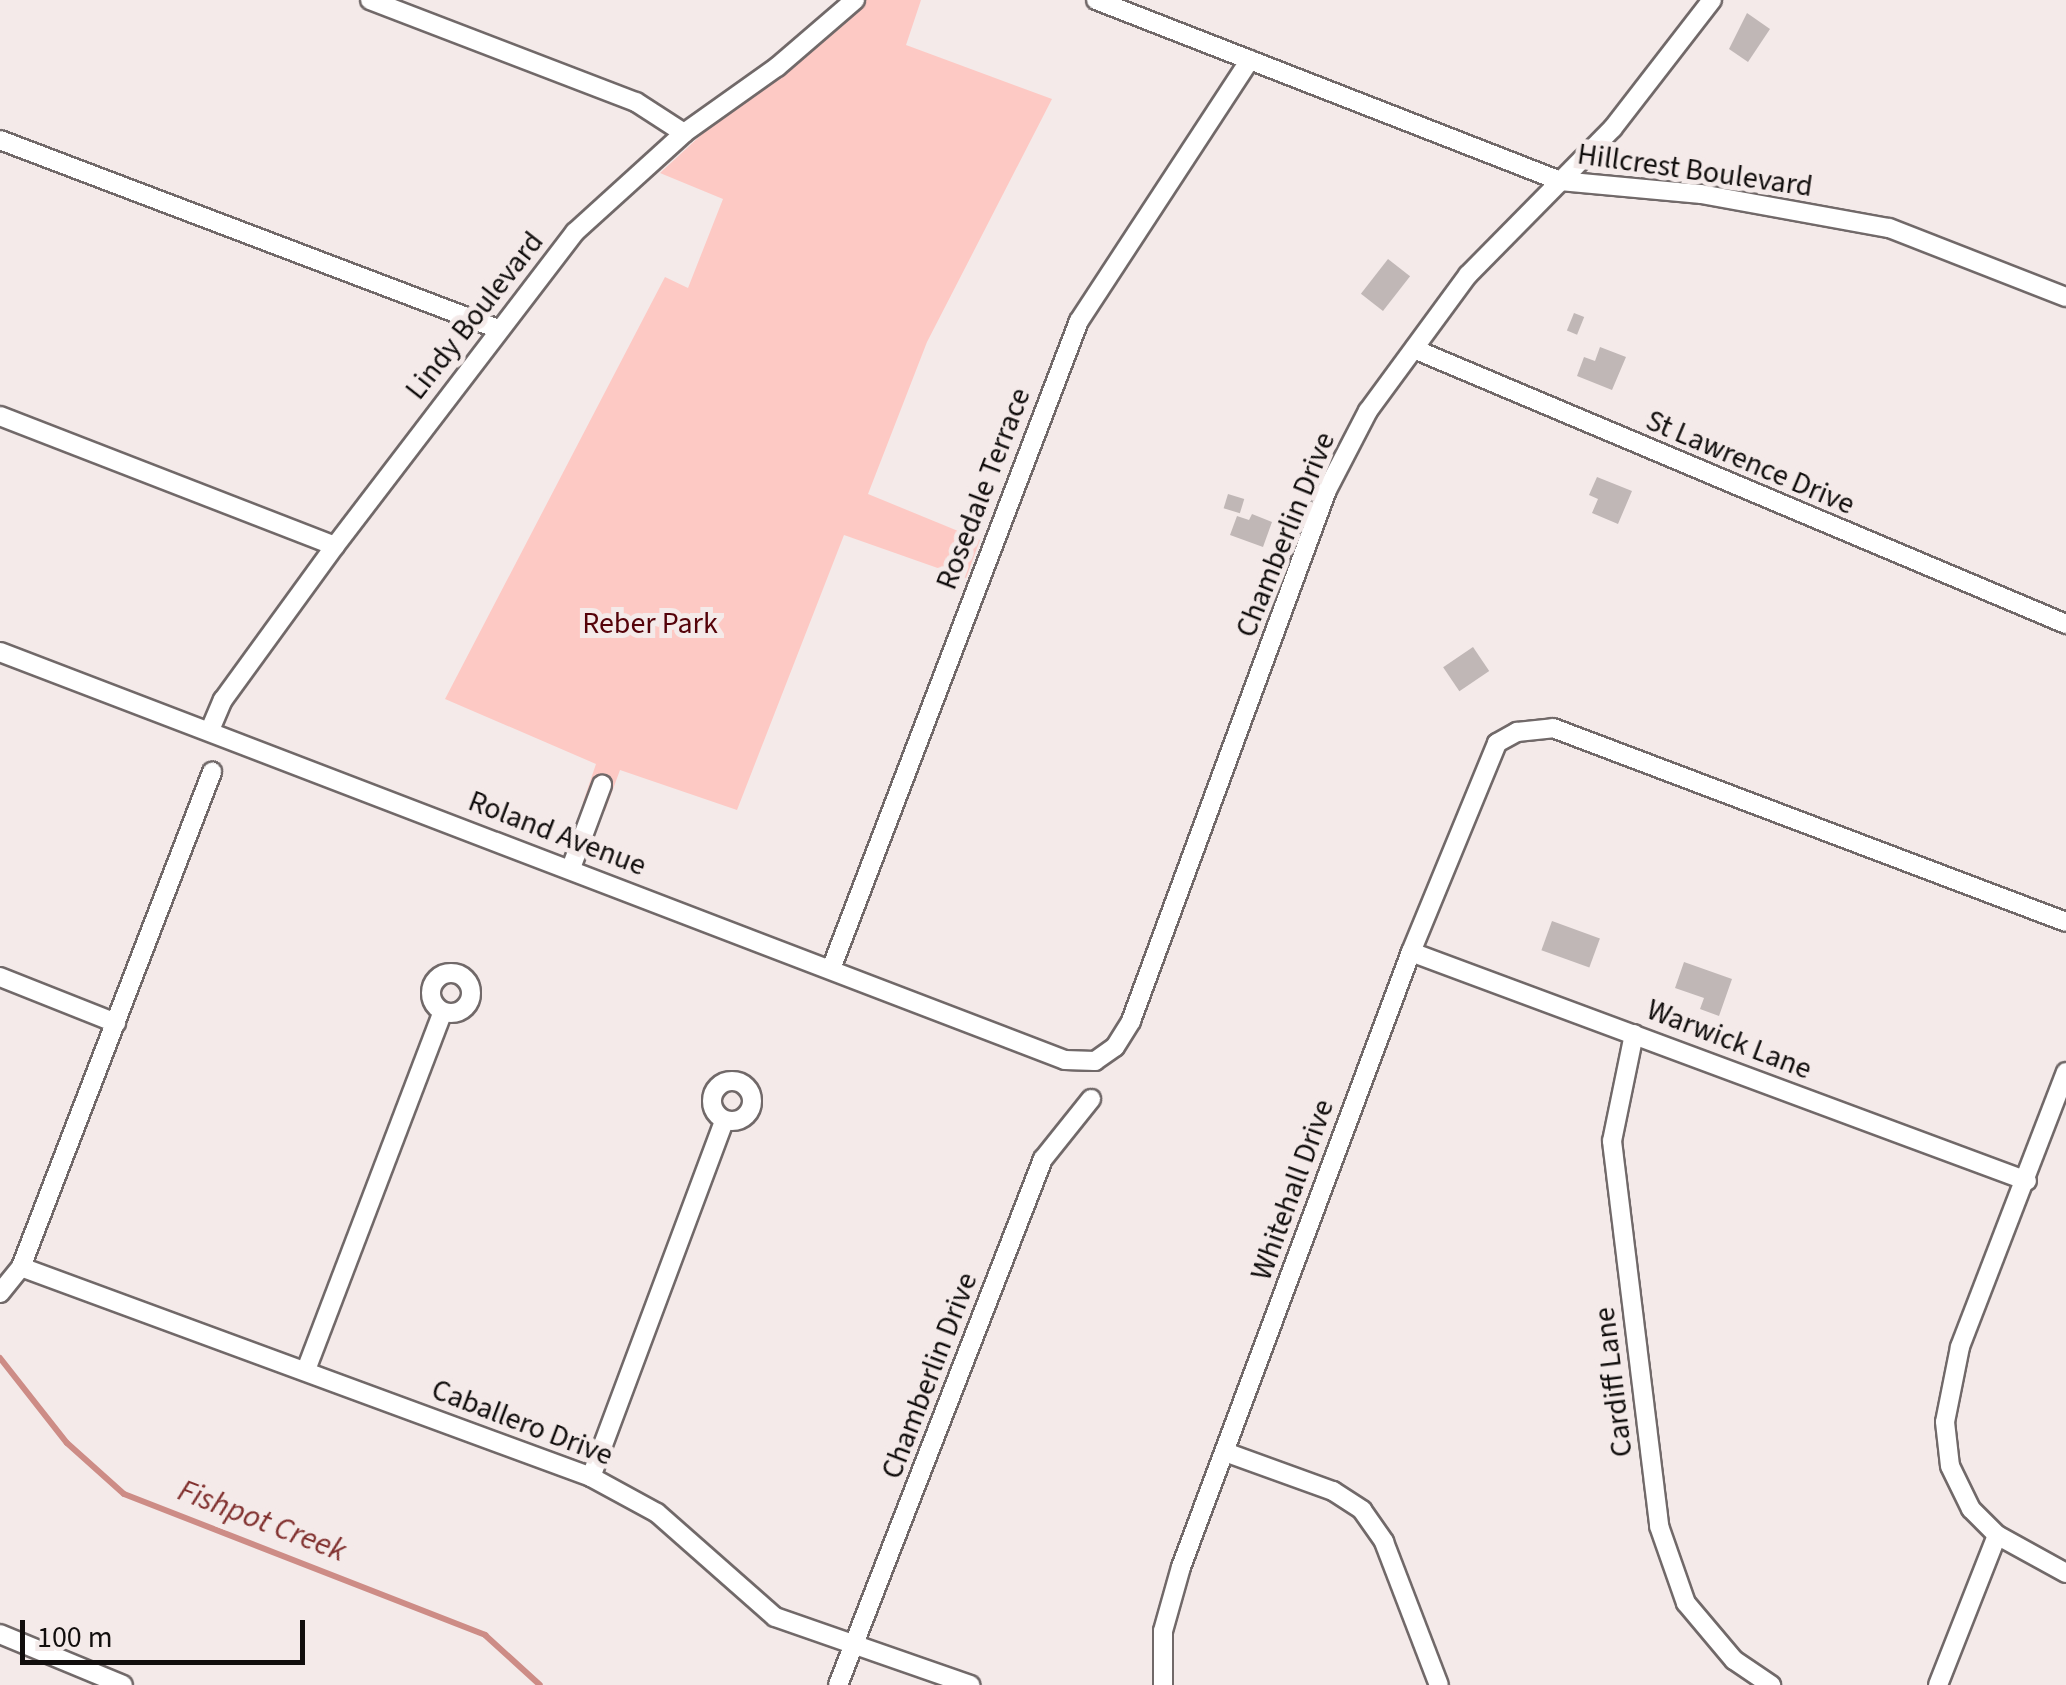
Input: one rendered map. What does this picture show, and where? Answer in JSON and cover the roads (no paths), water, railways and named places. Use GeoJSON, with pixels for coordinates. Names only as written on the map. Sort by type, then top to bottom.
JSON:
{"type":"FeatureCollection","features":[{"type":"Feature","properties":{"kind":"street"},"geometry":{"type":"LineString","coordinates":[[370,0],[636,102],[684,133]]}},
{"type":"Feature","properties":{"kind":"street","name":"Lindy Boulevard"},"geometry":{"type":"LineString","coordinates":[[210,730],[223,700],[335,546],[576,232],[684,133],[777,68],[855,0]]}},
{"type":"Feature","properties":{"kind":"street","name":"Hillcrest Boulevard"},"geometry":{"type":"LineString","coordinates":[[1096,0],[1560,181],[1701,194],[1888,228],[2066,297]]}},
{"type":"Feature","properties":{"kind":"street","name":"Chamberlin Drive"},"geometry":{"type":"LineString","coordinates":[[1095,1061],[1116,1047],[1131,1020],[1327,490],[1368,411],[1468,275],[1613,128],[1712,0]]}},
{"type":"Feature","properties":{"kind":"street","name":"Rosedale Terrace"},"geometry":{"type":"LineString","coordinates":[[831,969],[1080,321],[1250,60]]}},
{"type":"Feature","properties":{"kind":"street"},"geometry":{"type":"LineString","coordinates":[[0,140],[498,329]]}},
{"type":"Feature","properties":{"kind":"street","name":"St Lawrence Drive"},"geometry":{"type":"LineString","coordinates":[[1414,349],[2066,624]]}},
{"type":"Feature","properties":{"kind":"street"},"geometry":{"type":"LineString","coordinates":[[0,416],[335,546]]}},
{"type":"Feature","properties":{"kind":"street","name":"Roland Avenue"},"geometry":{"type":"LineString","coordinates":[[0,652],[1065,1060],[1095,1061]]}},
{"type":"Feature","properties":{"kind":"street","name":"Whitehall Drive"},"geometry":{"type":"LineString","coordinates":[[1163,1685],[1163,1630],[1225,1452],[1487,757],[1517,732],[1552,728],[2066,922]]}},
{"type":"Feature","properties":{"kind":"street"},"geometry":{"type":"LineString","coordinates":[[3,1290],[21,1267],[212,772]]}},
{"type":"Feature","properties":{"kind":"street"},"geometry":{"type":"LineString","coordinates":[[571,868],[602,785]]}},
{"type":"Feature","properties":{"kind":"street","name":"Warwick Lane"},"geometry":{"type":"LineString","coordinates":[[1411,952],[2026,1181]]}},
{"type":"Feature","properties":{"kind":"street"},"geometry":{"type":"LineString","coordinates":[[0,977],[116,1023]]}},
{"type":"Feature","properties":{"kind":"street"},"geometry":{"type":"LineString","coordinates":[[306,1370],[443,1012]]}},
{"type":"Feature","properties":{"kind":"street","name":"Cardiff Lane"},"geometry":{"type":"LineString","coordinates":[[1634,1034],[1612,1141],[1658,1526],[1686,1603],[1734,1660],[1770,1685]]}},
{"type":"Feature","properties":{"kind":"street"},"geometry":{"type":"LineString","coordinates":[[2066,1072],[1960,1347],[1945,1422],[1959,1488],[1997,1535],[2066,1573]]}},
{"type":"Feature","properties":{"kind":"street","name":"Chamberlin Drive"},"geometry":{"type":"LineString","coordinates":[[838,1685],[1043,1160],[1091,1099]]}},
{"type":"Feature","properties":{"kind":"street"},"geometry":{"type":"LineString","coordinates":[[590,1477],[724,1121]]}},
{"type":"Feature","properties":{"kind":"street","name":"Caballero Drive"},"geometry":{"type":"LineString","coordinates":[[21,1267],[590,1477],[656,1513],[756,1606],[970,1685]]}},
{"type":"Feature","properties":{"kind":"street"},"geometry":{"type":"LineString","coordinates":[[1225,1452],[1333,1491],[1362,1510],[1384,1542],[1439,1685]]}},
{"type":"Feature","properties":{"kind":"street"},"geometry":{"type":"LineString","coordinates":[[1938,1685],[1997,1535]]}},
{"type":"Feature","properties":{"kind":"street"},"geometry":{"type":"LineString","coordinates":[[0,1634],[123,1685]]}},
{"type":"Feature","properties":{"kind":"waterway","name":"Fishpot Creek"},"geometry":{"type":"LineString","coordinates":[[0,1358],[67,1443],[124,1494],[485,1635],[540,1685]]}},
{"type":"Feature","properties":{"kind":"park label","name":"Reber Park"},"geometry":{"type":"Point","coordinates":[650,624]}}]}
